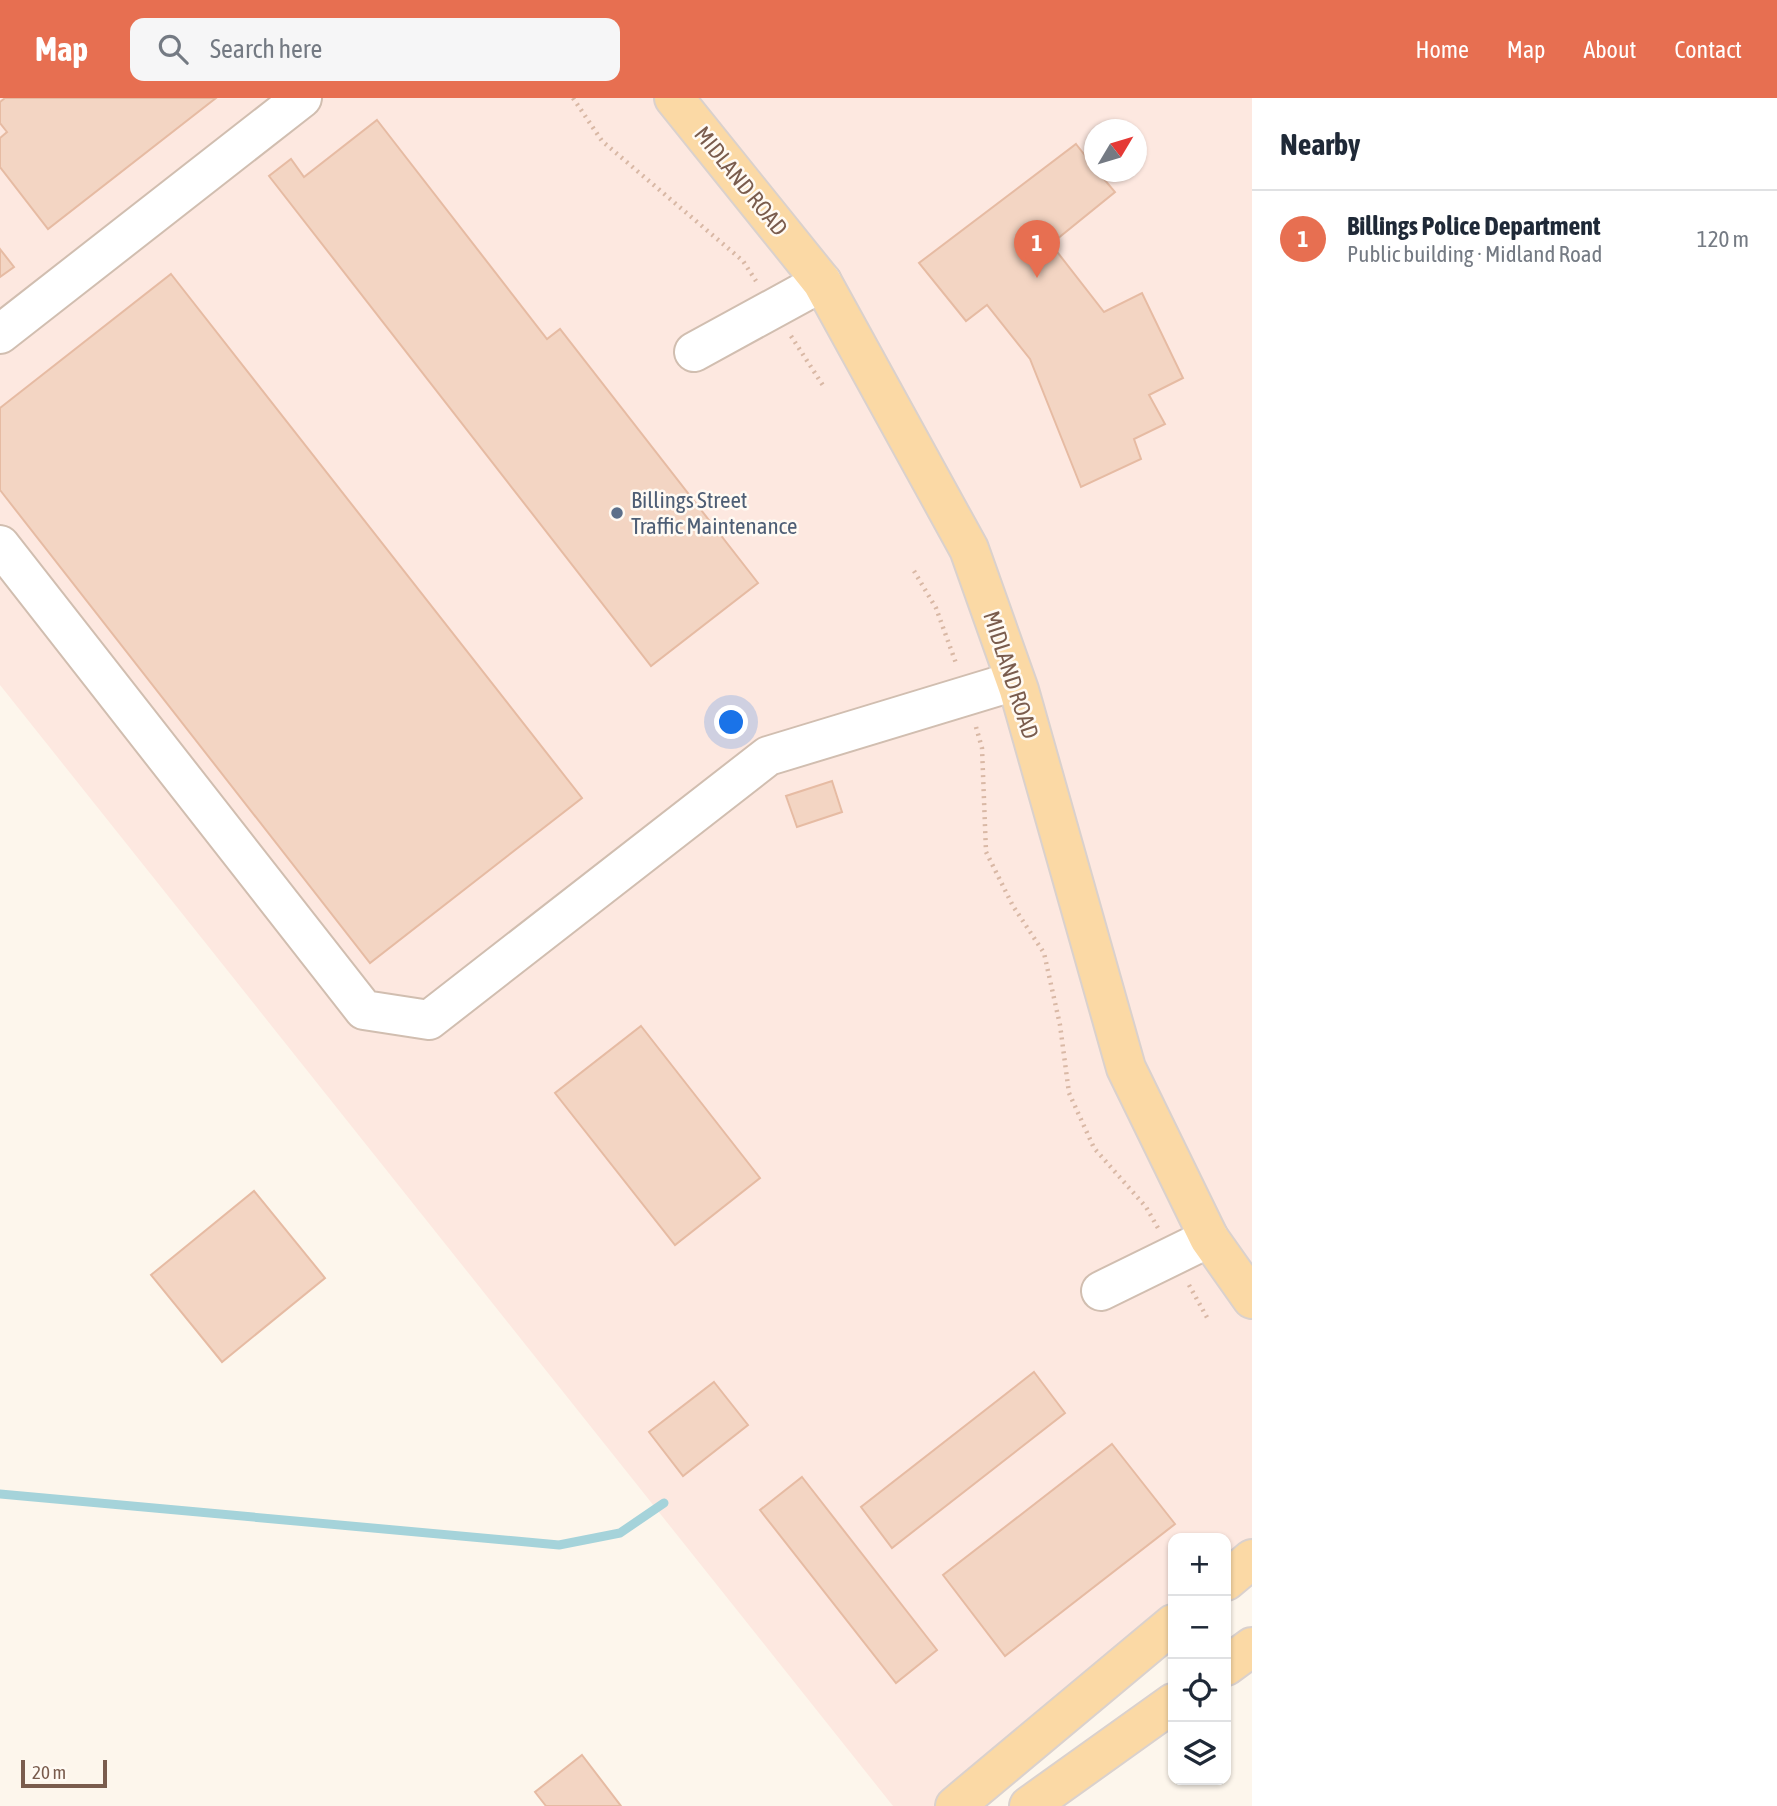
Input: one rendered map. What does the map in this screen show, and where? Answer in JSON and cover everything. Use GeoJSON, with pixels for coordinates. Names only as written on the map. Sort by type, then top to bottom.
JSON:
{"type":"FeatureCollection","features":[{"type":"Feature","properties":{"kind":"main road","name":"MIDLAND ROAD"},"geometry":{"type":"LineString","coordinates":[[674,98],[822,282],[969,549],[1015,681],[1126,1068],[1209,1238],[1252,1299]]}},
{"type":"Feature","properties":{"kind":"main road"},"geometry":{"type":"LineString","coordinates":[[1231,1577],[1252,1559]]}},
{"type":"Feature","properties":{"kind":"main road"},"geometry":{"type":"LineString","coordinates":[[955,1806],[1168,1628]]}},
{"type":"Feature","properties":{"kind":"main road"},"geometry":{"type":"LineString","coordinates":[[1231,1662],[1252,1647]]}},
{"type":"Feature","properties":{"kind":"main road"},"geometry":{"type":"LineString","coordinates":[[1029,1806],[1168,1707]]}},
{"type":"Feature","properties":{"kind":"lane"},"geometry":{"type":"LineString","coordinates":[[0,334],[302,98]]}},
{"type":"Feature","properties":{"kind":"lane"},"geometry":{"type":"LineString","coordinates":[[694,352],[822,282]]}},
{"type":"Feature","properties":{"kind":"lane"},"geometry":{"type":"LineString","coordinates":[[0,545],[364,1010],[429,1020],[768,756],[1015,681]]}},
{"type":"Feature","properties":{"kind":"lane"},"geometry":{"type":"LineString","coordinates":[[1101,1291],[1174,1258],[1209,1238]]}},
{"type":"Feature","properties":{"kind":"path"},"geometry":{"type":"LineString","coordinates":[[573,98],[602,141],[743,261],[824,387]]}},
{"type":"Feature","properties":{"kind":"path"},"geometry":{"type":"LineString","coordinates":[[914,571],[936,608],[968,695],[982,748],[986,852],[1013,906],[1044,953],[1060,1025],[1069,1093],[1094,1147],[1146,1207],[1209,1321]]}},
{"type":"Feature","properties":{"kind":"shaded area"},"geometry":{"type":"Polygon","coordinates":[[[0,98],[1252,98],[1252,1556],[1231,1574],[1231,1533],[1168,1533],[1168,1626],[955,1806],[893,1806],[0,685],[0,98]]]}},
{"type":"Feature","properties":{"kind":"building"},"geometry":{"type":"Polygon","coordinates":[[[5,98],[216,98],[48,229],[0,167],[0,138],[7,132],[0,123],[0,102],[5,98]]]}},
{"type":"Feature","properties":{"kind":"building"},"geometry":{"type":"Polygon","coordinates":[[[377,120],[547,339],[560,329],[758,583],[651,666],[269,176],[291,159],[304,177],[377,120]]]}},
{"type":"Feature","properties":{"kind":"building"},"geometry":{"type":"Polygon","coordinates":[[[1076,144],[1084,154],[1084,182],[1106,182],[1115,192],[1051,244],[1104,312],[1142,293],[1183,378],[1149,395],[1165,424],[1134,439],[1141,459],[1081,487],[1030,359],[987,305],[966,321],[919,263],[1076,144]]]}},
{"type":"Feature","properties":{"kind":"building"},"geometry":{"type":"Polygon","coordinates":[[[0,249],[14,267],[0,277],[0,249]]]}},
{"type":"Feature","properties":{"kind":"building"},"geometry":{"type":"Polygon","coordinates":[[[171,274],[582,798],[370,963],[0,490],[0,408],[171,274]]]}},
{"type":"Feature","properties":{"kind":"building"},"geometry":{"type":"Polygon","coordinates":[[[832,781],[842,812],[797,827],[786,796],[832,781]]]}},
{"type":"Feature","properties":{"kind":"building"},"geometry":{"type":"Polygon","coordinates":[[[641,1026],[760,1178],[675,1245],[555,1093],[641,1026]]]}},
{"type":"Feature","properties":{"kind":"building"},"geometry":{"type":"Polygon","coordinates":[[[254,1191],[325,1278],[222,1362],[151,1275],[254,1191]]]}},
{"type":"Feature","properties":{"kind":"building"},"geometry":{"type":"Polygon","coordinates":[[[1034,1372],[1065,1413],[892,1548],[861,1507],[1034,1372]]]}},
{"type":"Feature","properties":{"kind":"building"},"geometry":{"type":"Polygon","coordinates":[[[714,1382],[748,1425],[683,1476],[649,1432],[714,1382]]]}},
{"type":"Feature","properties":{"kind":"building"},"geometry":{"type":"Polygon","coordinates":[[[1112,1444],[1175,1524],[1005,1656],[943,1575],[1112,1444]]]}},
{"type":"Feature","properties":{"kind":"building"},"geometry":{"type":"Polygon","coordinates":[[[802,1477],[937,1650],[896,1683],[760,1510],[802,1477]]]}},
{"type":"Feature","properties":{"kind":"building"},"geometry":{"type":"Polygon","coordinates":[[[582,1755],[621,1806],[546,1806],[535,1792],[582,1755]]]}},
{"type":"Feature","properties":{"kind":"waterway"},"geometry":{"type":"LineString","coordinates":[[0,1494],[559,1545],[620,1533],[664,1503]]}},
{"type":"Feature","properties":{"kind":"place","name":"Billings Police Department"},"geometry":{"type":"Point","coordinates":[1037,278]}},
{"type":"Feature","properties":{"kind":"place","name":"Billings Street Traffic Maintenance"},"geometry":{"type":"Point","coordinates":[617,513]}}]}
